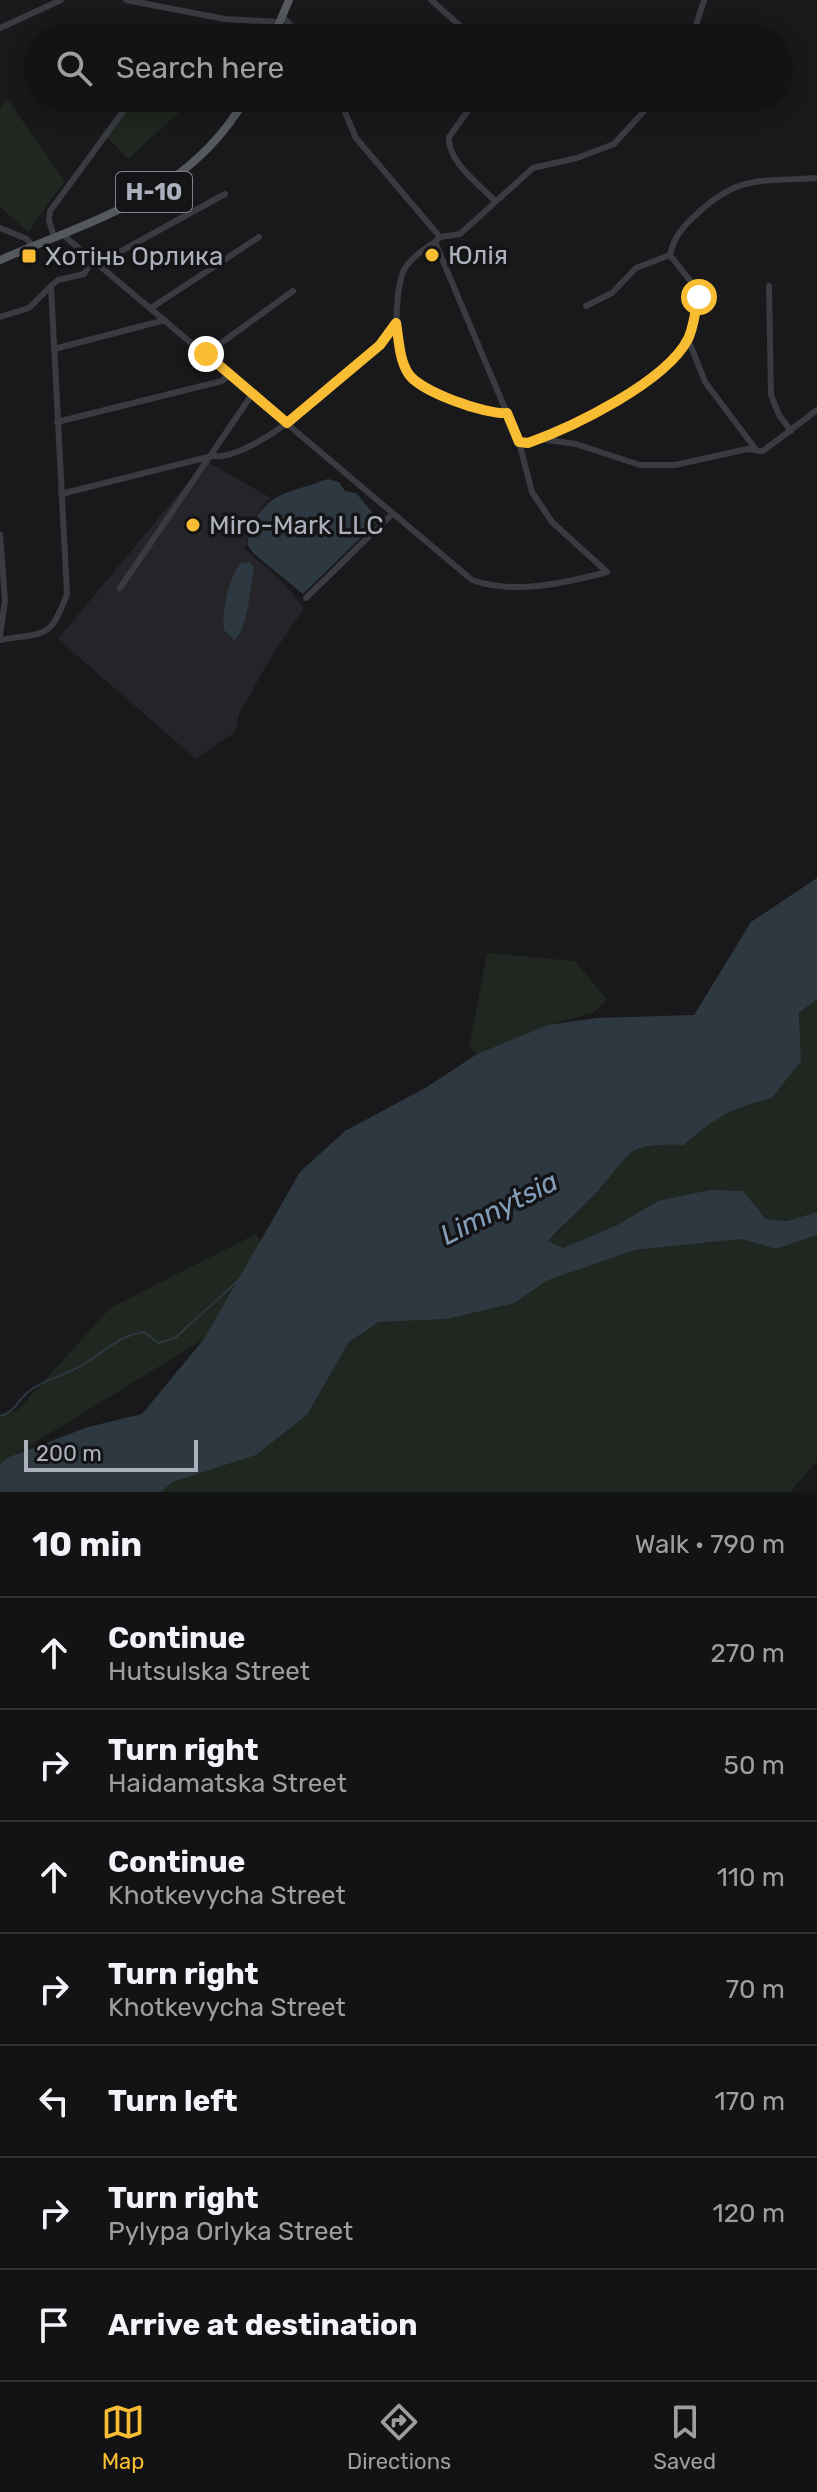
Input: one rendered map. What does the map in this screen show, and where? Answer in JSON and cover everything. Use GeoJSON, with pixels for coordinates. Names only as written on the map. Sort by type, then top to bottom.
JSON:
{"type":"FeatureCollection","features":[{"type":"Feature","properties":{"kind":"main road"},"geometry":{"type":"LineString","coordinates":[[279,24],[289,0]]}},
{"type":"Feature","properties":{"kind":"main road","name":"Н-10"},"geometry":{"type":"LineString","coordinates":[[0,260],[131,204],[183,174],[217,143],[237,112]]}},
{"type":"Feature","properties":{"kind":"street"},"geometry":{"type":"LineString","coordinates":[[0,28],[61,0]]}},
{"type":"Feature","properties":{"kind":"street"},"geometry":{"type":"LineString","coordinates":[[126,0],[154,2],[225,19],[281,19],[287,24]]}},
{"type":"Feature","properties":{"kind":"street"},"geometry":{"type":"LineString","coordinates":[[431,0],[458,24]]}},
{"type":"Feature","properties":{"kind":"street"},"geometry":{"type":"LineString","coordinates":[[696,24],[704,0]]}},
{"type":"Feature","properties":{"kind":"street"},"geometry":{"type":"LineString","coordinates":[[123,112],[50,211],[49,220],[58,235],[93,259],[472,580],[489,586],[552,583],[607,572],[552,522],[540,507],[532,492],[519,442],[438,239],[356,138],[345,112]]}},
{"type":"Feature","properties":{"kind":"street"},"geometry":{"type":"LineString","coordinates":[[467,112],[449,137],[448,144],[453,156],[495,201]]}},
{"type":"Feature","properties":{"kind":"street"},"geometry":{"type":"LineString","coordinates":[[507,413],[479,409],[414,382],[403,361],[396,323],[404,270],[438,239],[460,234],[533,168],[589,155],[614,144],[643,112]]}},
{"type":"Feature","properties":{"kind":"street"},"geometry":{"type":"LineString","coordinates":[[670,255],[674,240],[720,192],[749,183],[817,178]]}},
{"type":"Feature","properties":{"kind":"street"},"geometry":{"type":"LineString","coordinates":[[0,317],[29,308],[58,280],[84,274],[93,259],[116,254],[225,194]]}},
{"type":"Feature","properties":{"kind":"street"},"geometry":{"type":"LineString","coordinates":[[0,228],[27,239],[32,246]]}},
{"type":"Feature","properties":{"kind":"street"},"geometry":{"type":"LineString","coordinates":[[151,308],[259,237]]}},
{"type":"Feature","properties":{"kind":"street"},"geometry":{"type":"LineString","coordinates":[[586,306],[616,290],[636,268],[670,255]]}},
{"type":"Feature","properties":{"kind":"street"},"geometry":{"type":"LineString","coordinates":[[540,439],[636,389],[665,365],[688,339],[699,292],[670,255]]}},
{"type":"Feature","properties":{"kind":"street"},"geometry":{"type":"LineString","coordinates":[[0,535],[5,600],[0,638],[46,632],[55,627],[67,594],[51,286]]}},
{"type":"Feature","properties":{"kind":"street"},"geometry":{"type":"LineString","coordinates":[[769,286],[771,395],[779,415],[791,431]]}},
{"type":"Feature","properties":{"kind":"street"},"geometry":{"type":"LineString","coordinates":[[206,354],[293,291]]}},
{"type":"Feature","properties":{"kind":"street"},"geometry":{"type":"LineString","coordinates":[[54,349],[165,320]]}},
{"type":"Feature","properties":{"kind":"street"},"geometry":{"type":"LineString","coordinates":[[61,494],[212,456],[221,457],[287,423],[380,345],[396,323]]}},
{"type":"Feature","properties":{"kind":"street"},"geometry":{"type":"LineString","coordinates":[[688,339],[705,382],[757,451]]}},
{"type":"Feature","properties":{"kind":"street"},"geometry":{"type":"LineString","coordinates":[[57,422],[222,381],[230,374]]}},
{"type":"Feature","properties":{"kind":"street"},"geometry":{"type":"LineString","coordinates":[[120,588],[253,393]]}},
{"type":"Feature","properties":{"kind":"street"},"geometry":{"type":"LineString","coordinates":[[519,442],[540,439],[576,444],[640,465],[675,465],[747,449],[757,451],[770,448],[817,410]]}},
{"type":"Feature","properties":{"kind":"street"},"geometry":{"type":"LineString","coordinates":[[306,598],[393,513]]}},
{"type":"Feature","properties":{"kind":"shaded area"},"geometry":{"type":"Polygon","coordinates":[[[7,99],[65,181],[28,232],[0,207],[0,108],[7,99]]]}},
{"type":"Feature","properties":{"kind":"shaded area"},"geometry":{"type":"Polygon","coordinates":[[[124,112],[180,112],[128,159],[102,132],[124,112]]]}},
{"type":"Feature","properties":{"kind":"shaded area"},"geometry":{"type":"Polygon","coordinates":[[[206,461],[271,498],[263,505],[244,548],[284,583],[304,608],[271,657],[239,714],[235,732],[196,759],[58,639],[206,461]]]}},
{"type":"Feature","properties":{"kind":"shaded area"},"geometry":{"type":"Polygon","coordinates":[[[487,953],[575,961],[607,1000],[593,1013],[548,1025],[477,1054],[469,1048],[487,953]]]}},
{"type":"Feature","properties":{"kind":"shaded area"},"geometry":{"type":"Polygon","coordinates":[[[817,999],[817,1212],[787,1221],[766,1219],[743,1191],[658,1201],[617,1225],[563,1248],[547,1242],[632,1153],[650,1146],[684,1145],[709,1123],[738,1105],[772,1098],[801,1061],[799,1013],[817,999]]]}},
{"type":"Feature","properties":{"kind":"shaded area"},"geometry":{"type":"Polygon","coordinates":[[[256,1234],[261,1243],[204,1339],[0,1464],[0,1416],[18,1410],[110,1308],[256,1234]]]}},
{"type":"Feature","properties":{"kind":"shaded area"},"geometry":{"type":"Polygon","coordinates":[[[817,1235],[817,1461],[790,1492],[161,1492],[173,1482],[256,1455],[307,1415],[349,1342],[379,1322],[447,1319],[515,1303],[546,1281],[635,1250],[741,1239],[776,1249],[817,1235]]]}},
{"type":"Feature","properties":{"kind":"water"},"geometry":{"type":"Polygon","coordinates":[[[328,479],[339,482],[345,491],[356,493],[379,520],[303,594],[254,554],[247,544],[259,514],[267,505],[286,493],[328,479]]]}},
{"type":"Feature","properties":{"kind":"water"},"geometry":{"type":"Polygon","coordinates":[[[250,562],[254,568],[248,607],[239,635],[234,640],[224,630],[227,595],[241,563],[250,562]]]}},
{"type":"Feature","properties":{"kind":"water","name":"Limnytsia"},"geometry":{"type":"Polygon","coordinates":[[[817,878],[817,999],[799,1013],[801,1061],[772,1098],[724,1115],[684,1145],[650,1146],[632,1153],[548,1241],[563,1248],[617,1225],[658,1201],[710,1190],[743,1191],[766,1219],[787,1221],[817,1212],[817,1235],[776,1249],[741,1239],[635,1250],[546,1281],[515,1303],[447,1319],[379,1322],[349,1342],[307,1415],[256,1455],[173,1482],[161,1492],[0,1492],[0,1464],[9,1457],[88,1427],[142,1414],[204,1339],[300,1172],[345,1131],[427,1087],[477,1054],[548,1025],[597,1018],[694,1015],[751,922],[817,878]]]}},
{"type":"Feature","properties":{"kind":"waterway"},"geometry":{"type":"LineString","coordinates":[[0,1416],[12,1410],[34,1388],[82,1365],[124,1338],[144,1332],[158,1343],[175,1338],[240,1279]]}},
{"type":"Feature","properties":{"kind":"place","name":"Юлія"},"geometry":{"type":"Point","coordinates":[432,255]}},
{"type":"Feature","properties":{"kind":"place","name":"Хотінь Орлика"},"geometry":{"type":"Point","coordinates":[29,256]}},
{"type":"Feature","properties":{"kind":"place","name":"Miro-Mark LLC"},"geometry":{"type":"Point","coordinates":[193,525]}},
{"type":"Feature","properties":{"kind":"route"},"geometry":{"type":"LineString","coordinates":[[206,354],[287,423],[380,345],[396,323],[406,371],[414,382],[479,409],[507,413],[519,442],[528,443],[594,413],[636,389],[665,365],[688,339],[699,297]]}}]}
